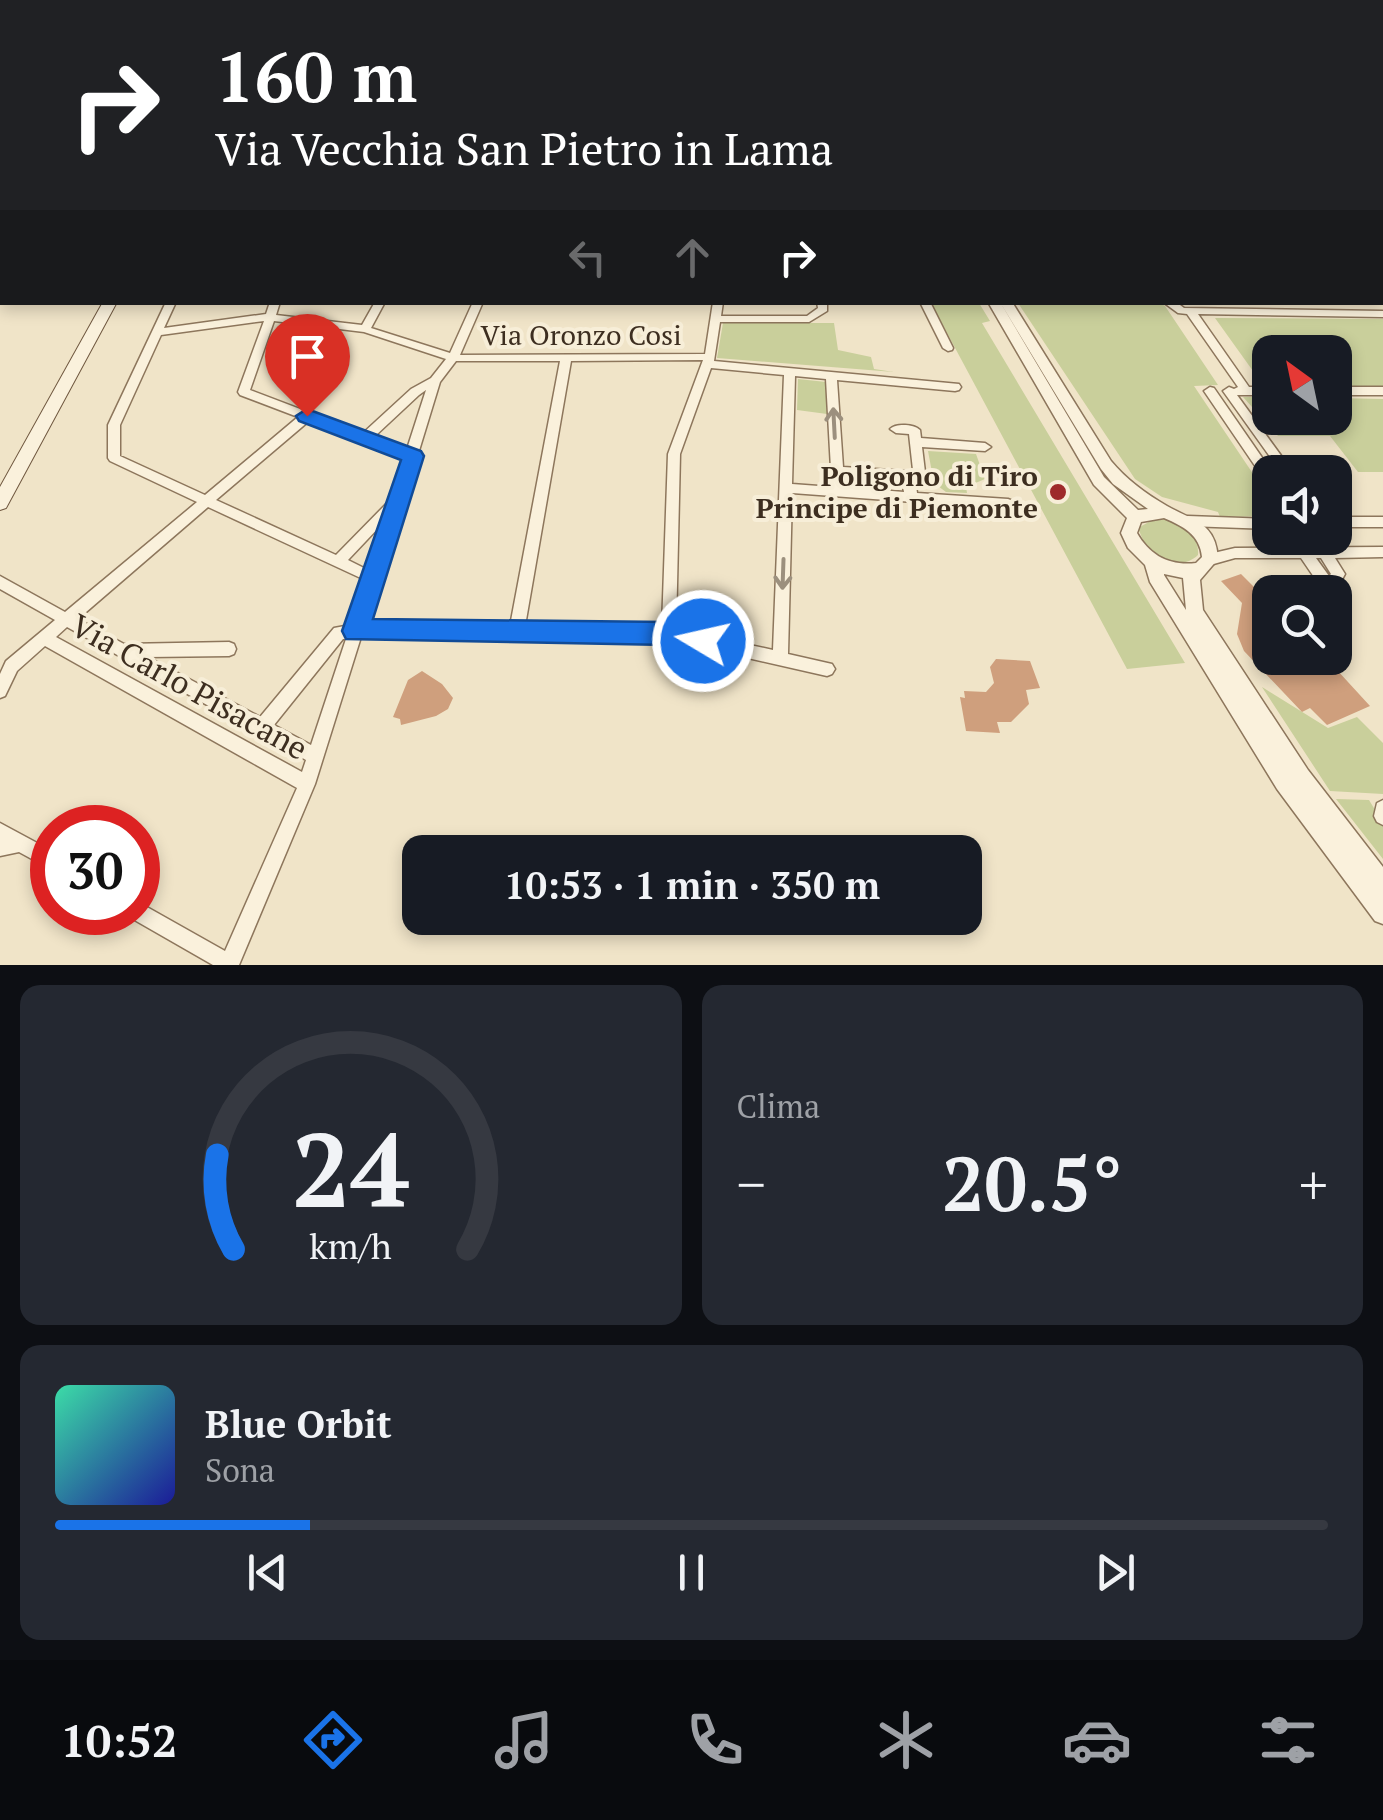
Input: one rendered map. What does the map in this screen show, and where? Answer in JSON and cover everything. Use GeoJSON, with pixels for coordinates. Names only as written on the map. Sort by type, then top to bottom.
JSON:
{"type":"FeatureCollection","features":[{"type":"Feature","properties":{"kind":"main road"},"geometry":{"type":"LineString","coordinates":[[0,503],[108,305]]}},
{"type":"Feature","properties":{"kind":"street"},"geometry":{"type":"LineString","coordinates":[[170,305],[114,425],[114,458],[373,578]]}},
{"type":"Feature","properties":{"kind":"street"},"geometry":{"type":"LineString","coordinates":[[274,305],[244,392],[413,456]]}},
{"type":"Feature","properties":{"kind":"street"},"geometry":{"type":"LineString","coordinates":[[365,328],[378,305]]}},
{"type":"Feature","properties":{"kind":"street"},"geometry":{"type":"LineString","coordinates":[[160,924],[230,965],[307,784],[435,381],[453,358],[477,305]]}},
{"type":"Feature","properties":{"kind":"street"},"geometry":{"type":"LineString","coordinates":[[668,634],[674,454],[708,361],[718,305]]}},
{"type":"Feature","properties":{"kind":"street"},"geometry":{"type":"LineString","coordinates":[[716,318],[810,319],[823,309],[822,305]]}},
{"type":"Feature","properties":{"kind":"street"},"geometry":{"type":"LineString","coordinates":[[926,305],[948,348]]}},
{"type":"Feature","properties":{"kind":"street"},"geometry":{"type":"LineString","coordinates":[[996,305],[1099,481],[1135,517]]}},
{"type":"Feature","properties":{"kind":"street"},"geometry":{"type":"LineString","coordinates":[[1008,305],[1118,480],[1164,512],[1186,520],[1252,523]]}},
{"type":"Feature","properties":{"kind":"street"},"geometry":{"type":"LineString","coordinates":[[1170,305],[1172,309],[1191,312],[1383,314]]}},
{"type":"Feature","properties":{"kind":"street"},"geometry":{"type":"LineString","coordinates":[[1267,305],[1273,312]]}},
{"type":"Feature","properties":{"kind":"street"},"geometry":{"type":"LineString","coordinates":[[1299,305],[1306,313]]}},
{"type":"Feature","properties":{"kind":"street"},"geometry":{"type":"LineString","coordinates":[[1191,312],[1246,391]]}},
{"type":"Feature","properties":{"kind":"street","name":"Via Oronzo Cosi"},"geometry":{"type":"LineString","coordinates":[[157,332],[268,317],[365,328],[453,358],[708,361],[954,387]]}},
{"type":"Feature","properties":{"kind":"street"},"geometry":{"type":"LineString","coordinates":[[516,633],[566,357]]}},
{"type":"Feature","properties":{"kind":"street"},"geometry":{"type":"LineString","coordinates":[[780,658],[790,372]]}},
{"type":"Feature","properties":{"kind":"street"},"geometry":{"type":"LineString","coordinates":[[832,374],[838,490]]}},
{"type":"Feature","properties":{"kind":"street"},"geometry":{"type":"LineString","coordinates":[[366,438],[415,392],[435,381]]}},
{"type":"Feature","properties":{"kind":"street"},"geometry":{"type":"LineString","coordinates":[[1252,391],[1210,390],[1254,455]]}},
{"type":"Feature","properties":{"kind":"street"},"geometry":{"type":"LineString","coordinates":[[1229,390],[1275,455]]}},
{"type":"Feature","properties":{"kind":"street"},"geometry":{"type":"LineString","coordinates":[[1352,391],[1383,391]]}},
{"type":"Feature","properties":{"kind":"street"},"geometry":{"type":"LineString","coordinates":[[0,691],[11,666],[307,416]]}},
{"type":"Feature","properties":{"kind":"street"},"geometry":{"type":"LineString","coordinates":[[836,471],[908,476],[919,472],[914,430],[896,429]]}},
{"type":"Feature","properties":{"kind":"street"},"geometry":{"type":"LineString","coordinates":[[916,442],[985,446]]}},
{"type":"Feature","properties":{"kind":"street"},"geometry":{"type":"LineString","coordinates":[[908,476],[911,496]]}},
{"type":"Feature","properties":{"kind":"street"},"geometry":{"type":"LineString","coordinates":[[786,488],[1008,504]]}},
{"type":"Feature","properties":{"kind":"street"},"geometry":{"type":"LineString","coordinates":[[338,562],[399,499]]}},
{"type":"Feature","properties":{"kind":"street"},"geometry":{"type":"LineString","coordinates":[[1164,512],[1135,517],[1130,524],[1133,544],[1153,562],[1185,624],[1284,782],[1383,913]]}},
{"type":"Feature","properties":{"kind":"street"},"geometry":{"type":"LineString","coordinates":[[1186,520],[1207,539],[1206,564],[1191,577],[1195,611],[1301,777],[1383,886]]}},
{"type":"Feature","properties":{"kind":"street"},"geometry":{"type":"LineString","coordinates":[[1352,522],[1383,522]]}},
{"type":"Feature","properties":{"kind":"street"},"geometry":{"type":"LineString","coordinates":[[1352,552],[1383,552]]}},
{"type":"Feature","properties":{"kind":"street"},"geometry":{"type":"LineString","coordinates":[[1153,562],[1178,571],[1235,553],[1252,553]]}},
{"type":"Feature","properties":{"kind":"street","name":"Via Carlo Pisacane"},"geometry":{"type":"LineString","coordinates":[[0,582],[316,756]]}},
{"type":"Feature","properties":{"kind":"street"},"geometry":{"type":"LineString","coordinates":[[262,727],[338,633],[356,631],[668,634],[828,669]]}},
{"type":"Feature","properties":{"kind":"street","name":"Via Carlo Pisacane"},"geometry":{"type":"LineString","coordinates":[[46,639],[307,784]]}},
{"type":"Feature","properties":{"kind":"street","name":"Via Carlo Pisacane"},"geometry":{"type":"LineString","coordinates":[[122,651],[229,649]]}},
{"type":"Feature","properties":{"kind":"street"},"geometry":{"type":"LineString","coordinates":[[0,832],[30,849]]}},
{"type":"Feature","properties":{"kind":"street"},"geometry":{"type":"LineString","coordinates":[[0,847],[20,843]]}},
{"type":"Feature","properties":{"kind":"green space","name":"Poligono di Tiro Principe di Piemonte"},"geometry":{"type":"Polygon","coordinates":[[[932,305],[980,305],[990,321],[982,323],[1185,663],[1127,669],[932,305]]]}},
{"type":"Feature","properties":{"kind":"green space"},"geometry":{"type":"Polygon","coordinates":[[[1019,305],[1165,306],[1218,385],[1194,386],[1252,472],[1252,516],[1220,517],[1218,512],[1162,497],[1135,479],[1019,305]]]}},
{"type":"Feature","properties":{"kind":"green space"},"geometry":{"type":"Polygon","coordinates":[[[1215,318],[1383,319],[1383,387],[1352,386],[1352,335],[1252,335],[1252,370],[1215,318]]]}},
{"type":"Feature","properties":{"kind":"green space"},"geometry":{"type":"Polygon","coordinates":[[[723,323],[834,323],[838,350],[871,357],[874,369],[894,372],[717,358],[723,323]]]}},
{"type":"Feature","properties":{"kind":"green space"},"geometry":{"type":"Polygon","coordinates":[[[798,379],[826,382],[827,414],[797,410],[798,379]]]}},
{"type":"Feature","properties":{"kind":"green space"},"geometry":{"type":"Polygon","coordinates":[[[1352,398],[1383,399],[1383,472],[1358,472],[1352,464],[1352,455],[1345,455],[1330,436],[1278,436],[1352,435],[1352,398]]]}},
{"type":"Feature","properties":{"kind":"green space"},"geometry":{"type":"Polygon","coordinates":[[[928,451],[976,454],[985,479],[966,487],[967,493],[946,492],[934,483],[928,451]]]}},
{"type":"Feature","properties":{"kind":"green space"},"geometry":{"type":"Polygon","coordinates":[[[1156,518],[1186,529],[1195,540],[1198,555],[1179,563],[1147,550],[1138,528],[1156,518]]]}},
{"type":"Feature","properties":{"kind":"green space"},"geometry":{"type":"Polygon","coordinates":[[[1262,687],[1328,728],[1357,717],[1383,743],[1383,794],[1330,791],[1262,687]]]}},
{"type":"Feature","properties":{"kind":"green space"},"geometry":{"type":"Polygon","coordinates":[[[1336,799],[1369,800],[1383,823],[1383,859],[1336,799]]]}},
{"type":"Feature","properties":{"kind":"building"},"geometry":{"type":"Polygon","coordinates":[[[1241,574],[1252,585],[1252,659],[1237,634],[1242,603],[1221,581],[1241,574]]]}},
{"type":"Feature","properties":{"kind":"building"},"geometry":{"type":"Polygon","coordinates":[[[996,659],[1030,661],[1040,688],[1026,690],[1029,704],[1011,722],[997,722],[1000,733],[966,731],[960,697],[965,698],[964,691],[986,692],[994,683],[990,667],[996,659]]]}},
{"type":"Feature","properties":{"kind":"building"},"geometry":{"type":"Polygon","coordinates":[[[422,671],[442,684],[453,698],[448,709],[436,716],[401,725],[400,719],[393,717],[408,680],[422,671]]]}},
{"type":"Feature","properties":{"kind":"building"},"geometry":{"type":"Polygon","coordinates":[[[1267,675],[1342,675],[1370,706],[1327,725],[1310,708],[1302,712],[1267,675]]]}},
{"type":"Feature","properties":{"kind":"place","name":"Poligono di Tiro Principe di Piemonte"},"geometry":{"type":"Point","coordinates":[1058,492]}},
{"type":"Feature","properties":{"kind":"route"},"geometry":{"type":"LineString","coordinates":[[307,416],[413,456],[356,631],[668,634],[703,641]]}}]}
